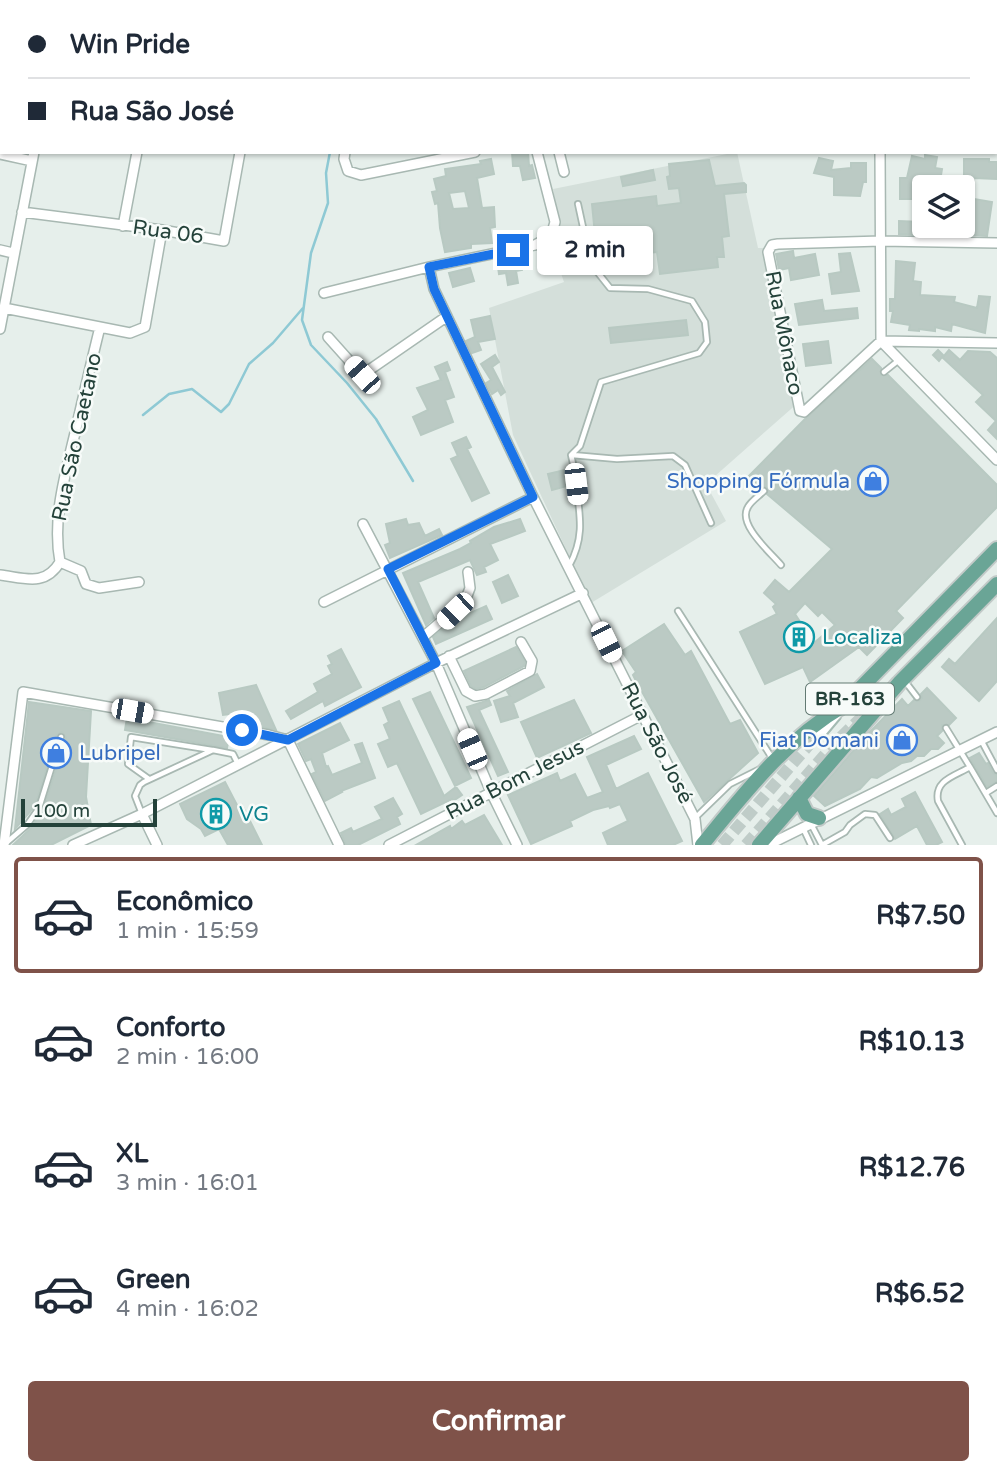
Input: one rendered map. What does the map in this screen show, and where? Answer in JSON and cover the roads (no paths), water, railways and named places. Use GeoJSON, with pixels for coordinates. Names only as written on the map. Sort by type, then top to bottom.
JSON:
{"type":"FeatureCollection","features":[{"type":"Feature","properties":{"kind":"main road","name":"BR-163"},"geometry":{"type":"LineString","coordinates":[[700,845],[774,761],[817,721],[842,706],[997,549]]}},
{"type":"Feature","properties":{"kind":"main road","name":"BR-163"},"geometry":{"type":"LineString","coordinates":[[759,845],[901,682],[997,584]]}},
{"type":"Feature","properties":{"kind":"main road"},"geometry":{"type":"LineString","coordinates":[[883,698],[901,682]]}},
{"type":"Feature","properties":{"kind":"main road"},"geometry":{"type":"LineString","coordinates":[[819,733],[842,706]]}},
{"type":"Feature","properties":{"kind":"main road"},"geometry":{"type":"LineString","coordinates":[[799,798],[811,823]]}},
{"type":"Feature","properties":{"kind":"street"},"geometry":{"type":"LineString","coordinates":[[0,154],[33,157],[0,329]]}},
{"type":"Feature","properties":{"kind":"street"},"geometry":{"type":"LineString","coordinates":[[123,226],[137,154]]}},
{"type":"Feature","properties":{"kind":"street","name":"Rua 06"},"geometry":{"type":"LineString","coordinates":[[22,212],[224,241],[240,154]]}},
{"type":"Feature","properties":{"kind":"street"},"geometry":{"type":"LineString","coordinates":[[345,154],[348,171],[361,175],[465,154]]}},
{"type":"Feature","properties":{"kind":"street"},"geometry":{"type":"LineString","coordinates":[[324,293],[535,245],[551,236],[555,222],[538,154]]}},
{"type":"Feature","properties":{"kind":"street"},"geometry":{"type":"LineString","coordinates":[[560,154],[564,172]]}},
{"type":"Feature","properties":{"kind":"street"},"geometry":{"type":"LineString","coordinates":[[880,154],[881,341],[997,460]]}},
{"type":"Feature","properties":{"kind":"street"},"geometry":{"type":"LineString","coordinates":[[4,308],[130,333],[145,327],[162,230]]}},
{"type":"Feature","properties":{"kind":"street","name":"Rua Mônaco"},"geometry":{"type":"LineString","coordinates":[[881,341],[804,412],[800,411],[768,252],[772,245],[881,241],[997,243]]}},
{"type":"Feature","properties":{"kind":"street"},"geometry":{"type":"LineString","coordinates":[[0,250],[13,253]]}},
{"type":"Feature","properties":{"kind":"street","name":"Rua São José"},"geometry":{"type":"LineString","coordinates":[[429,267],[434,289],[446,317],[695,819],[700,845]]}},
{"type":"Feature","properties":{"kind":"street"},"geometry":{"type":"LineString","coordinates":[[328,337],[362,375],[446,317]]}},
{"type":"Feature","properties":{"kind":"street","name":"Rua São Caetano"},"geometry":{"type":"LineString","coordinates":[[60,562],[56,541],[66,473],[100,327]]}},
{"type":"Feature","properties":{"kind":"street"},"geometry":{"type":"LineString","coordinates":[[881,341],[997,344]]}},
{"type":"Feature","properties":{"kind":"street"},"geometry":{"type":"LineString","coordinates":[[324,602],[533,497]]}},
{"type":"Feature","properties":{"kind":"street"},"geometry":{"type":"LineString","coordinates":[[363,524],[436,663],[491,792],[517,845]]}},
{"type":"Feature","properties":{"kind":"street"},"geometry":{"type":"LineString","coordinates":[[0,575],[37,579],[53,574],[60,562],[81,571],[86,584],[99,588],[139,582]]}},
{"type":"Feature","properties":{"kind":"street"},"geometry":{"type":"LineString","coordinates":[[423,637],[465,601],[470,588],[468,572]]}},
{"type":"Feature","properties":{"kind":"street"},"geometry":{"type":"LineString","coordinates":[[73,845],[142,814],[449,656],[583,593]]}},
{"type":"Feature","properties":{"kind":"street"},"geometry":{"type":"LineString","coordinates":[[449,656],[466,691],[475,696],[486,694],[530,671],[532,661],[521,642]]}},
{"type":"Feature","properties":{"kind":"street"},"geometry":{"type":"LineString","coordinates":[[4,845],[23,692],[288,740],[340,845]]}},
{"type":"Feature","properties":{"kind":"street","name":"Rua Bom Jesus"},"geometry":{"type":"LineString","coordinates":[[389,845],[642,715]]}},
{"type":"Feature","properties":{"kind":"street"},"geometry":{"type":"LineString","coordinates":[[768,845],[997,732]]}},
{"type":"Feature","properties":{"kind":"street"},"geometry":{"type":"LineString","coordinates":[[142,814],[157,845]]}},
{"type":"Feature","properties":{"kind":"lane"},"geometry":{"type":"LineString","coordinates":[[571,455],[580,446],[601,382],[699,353],[707,342],[705,322],[692,301],[648,289],[610,288],[591,264],[578,204]]}},
{"type":"Feature","properties":{"kind":"lane"},"geometry":{"type":"LineString","coordinates":[[884,372],[899,360]]}},
{"type":"Feature","properties":{"kind":"lane"},"geometry":{"type":"LineString","coordinates":[[571,455],[574,468]]}},
{"type":"Feature","properties":{"kind":"lane"},"geometry":{"type":"LineString","coordinates":[[571,455],[617,460],[673,456],[685,465],[711,523]]}},
{"type":"Feature","properties":{"kind":"lane"},"geometry":{"type":"LineString","coordinates":[[569,567],[578,550],[582,527],[576,484]]}},
{"type":"Feature","properties":{"kind":"lane"},"geometry":{"type":"LineString","coordinates":[[764,491],[748,505],[746,525],[781,565]]}},
{"type":"Feature","properties":{"kind":"lane"},"geometry":{"type":"LineString","coordinates":[[677,611],[774,761],[730,784],[695,819]]}},
{"type":"Feature","properties":{"kind":"lane"},"geometry":{"type":"LineString","coordinates":[[901,682],[917,697]]}},
{"type":"Feature","properties":{"kind":"lane"},"geometry":{"type":"LineString","coordinates":[[946,728],[997,813]]}},
{"type":"Feature","properties":{"kind":"lane"},"geometry":{"type":"LineString","coordinates":[[4,845],[27,825],[39,808],[61,737]]}},
{"type":"Feature","properties":{"kind":"lane"},"geometry":{"type":"LineString","coordinates":[[149,779],[128,764],[131,737],[233,754],[239,765]]}},
{"type":"Feature","properties":{"kind":"lane"},"geometry":{"type":"LineString","coordinates":[[981,740],[997,770]]}},
{"type":"Feature","properties":{"kind":"lane"},"geometry":{"type":"LineString","coordinates":[[142,814],[135,796],[140,785],[212,750]]}},
{"type":"Feature","properties":{"kind":"lane"},"geometry":{"type":"LineString","coordinates":[[962,845],[936,794],[941,783],[970,767]]}},
{"type":"Feature","properties":{"kind":"lane"},"geometry":{"type":"LineString","coordinates":[[986,793],[997,786]]}},
{"type":"Feature","properties":{"kind":"lane"},"geometry":{"type":"LineString","coordinates":[[811,823],[822,845],[845,832],[865,814],[875,815],[890,838]]}},
{"type":"Feature","properties":{"kind":"lane"},"geometry":{"type":"LineString","coordinates":[[811,823],[811,845]]}},
{"type":"Feature","properties":{"kind":"waterway"},"geometry":{"type":"LineString","coordinates":[[330,154],[326,173],[328,203],[311,253],[302,320],[311,345],[376,419],[413,481]]}},
{"type":"Feature","properties":{"kind":"waterway"},"geometry":{"type":"LineString","coordinates":[[143,415],[169,394],[192,389],[221,412],[229,404],[249,364],[273,343],[303,308]]}},
{"type":"Feature","properties":{"kind":"tunnel"},"geometry":{"type":"LineString","coordinates":[[746,845],[837,741],[861,718]]}},
{"type":"Feature","properties":{"kind":"tunnel"},"geometry":{"type":"LineString","coordinates":[[722,845],[819,733]]}},
{"type":"Feature","properties":{"kind":"place","name":"Shopping Fórmula"},"geometry":{"type":"Point","coordinates":[873,481]}},
{"type":"Feature","properties":{"kind":"place","name":"Localiza"},"geometry":{"type":"Point","coordinates":[799,637]}},
{"type":"Feature","properties":{"kind":"place","name":"Fiat Domani"},"geometry":{"type":"Point","coordinates":[902,740]}},
{"type":"Feature","properties":{"kind":"place","name":"Lubripel"},"geometry":{"type":"Point","coordinates":[56,753]}},
{"type":"Feature","properties":{"kind":"place","name":"VG"},"geometry":{"type":"Point","coordinates":[216,814]}}]}
